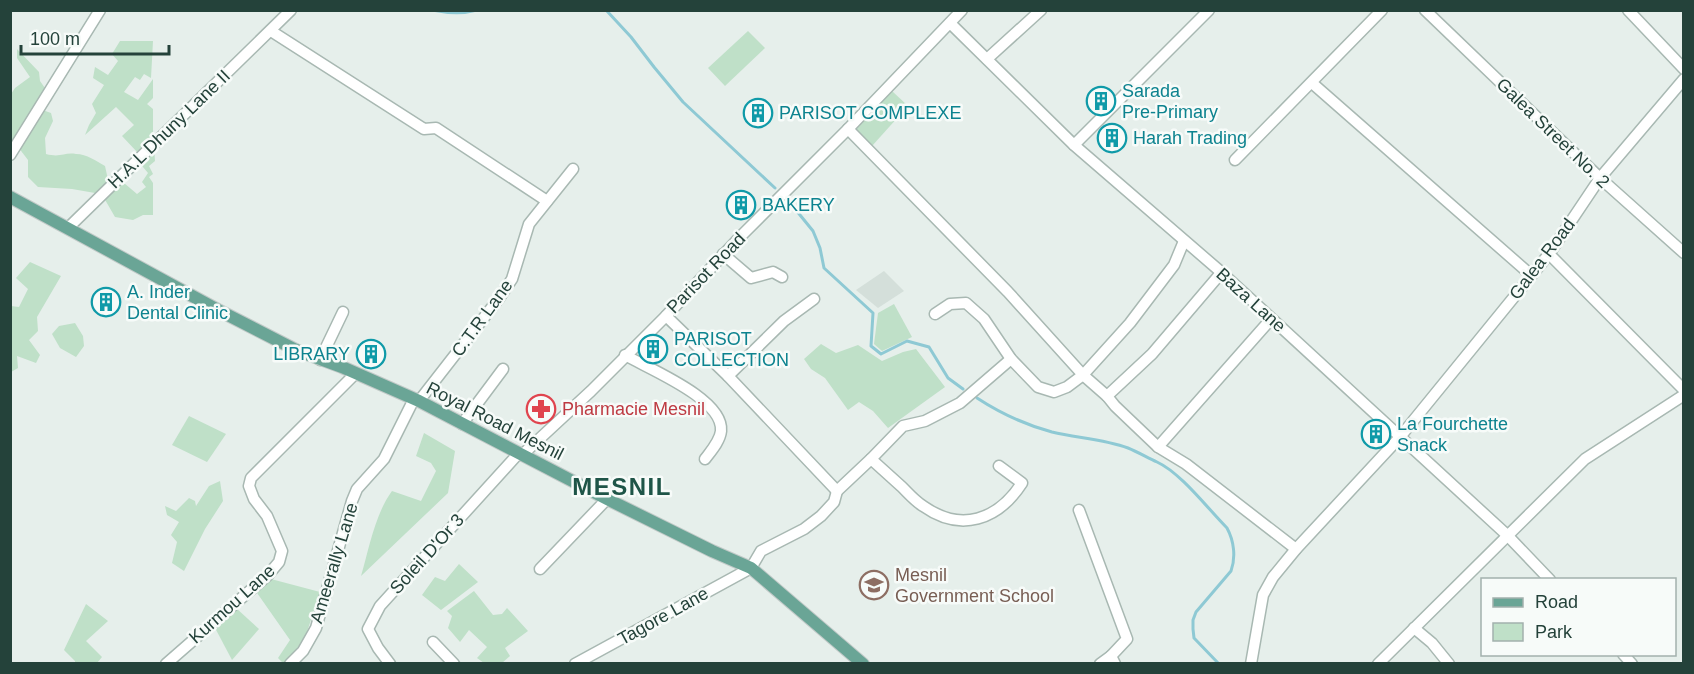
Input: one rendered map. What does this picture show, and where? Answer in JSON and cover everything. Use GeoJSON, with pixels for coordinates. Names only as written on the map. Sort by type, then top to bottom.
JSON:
{"type":"FeatureCollection","features":[{"type":"Feature","properties":{"kind":"main road","name":"Royal Road Mesnil"},"geometry":{"type":"LineString","coordinates":[[10,197],[219,311],[296,350],[417,400],[607,499],[751,568],[856,661]]}},
{"type":"Feature","properties":{"kind":"street"},"geometry":{"type":"LineString","coordinates":[[10,155],[100,10]]}},
{"type":"Feature","properties":{"kind":"street","name":"H.A.L Dhuny Lane II"},"geometry":{"type":"LineString","coordinates":[[68,228],[291,10]]}},
{"type":"Feature","properties":{"kind":"street","name":"Parisot Road"},"geometry":{"type":"LineString","coordinates":[[520,454],[591,391],[666,316],[723,254],[848,129],[962,10]]}},
{"type":"Feature","properties":{"kind":"street"},"geometry":{"type":"LineString","coordinates":[[987,59],[1041,10]]}},
{"type":"Feature","properties":{"kind":"street"},"geometry":{"type":"LineString","coordinates":[[1074,146],[1209,10]]}},
{"type":"Feature","properties":{"kind":"street"},"geometry":{"type":"LineString","coordinates":[[1235,160],[1382,10]]}},
{"type":"Feature","properties":{"kind":"street","name":"Galea Street No. 2"},"geometry":{"type":"LineString","coordinates":[[1425,10],[1600,178],[1683,253]]}},
{"type":"Feature","properties":{"kind":"street"},"geometry":{"type":"LineString","coordinates":[[1628,10],[1683,69]]}},
{"type":"Feature","properties":{"kind":"street","name":"Baza Lane"},"geometry":{"type":"LineString","coordinates":[[950,23],[1074,146],[1221,273],[1507,535],[1549,578]]}},
{"type":"Feature","properties":{"kind":"street"},"geometry":{"type":"LineString","coordinates":[[271,31],[424,129],[436,128],[548,201]]}},
{"type":"Feature","properties":{"kind":"street","name":"Galea Road"},"geometry":{"type":"LineString","coordinates":[[1251,663],[1263,595],[1273,577],[1296,549],[1400,438],[1549,254],[1600,178],[1683,79]]}},
{"type":"Feature","properties":{"kind":"street"},"geometry":{"type":"LineString","coordinates":[[1312,83],[1531,275]]}},
{"type":"Feature","properties":{"kind":"street"},"geometry":{"type":"LineString","coordinates":[[848,129],[1008,292],[1083,375],[1158,447],[1186,464],[1296,549]]}},
{"type":"Feature","properties":{"kind":"street","name":"C.T.R Lane"},"geometry":{"type":"LineString","coordinates":[[417,400],[500,297],[512,279],[529,225],[573,169]]}},
{"type":"Feature","properties":{"kind":"street"},"geometry":{"type":"LineString","coordinates":[[935,314],[950,304],[966,303],[984,319],[1011,359],[1038,387],[1054,392],[1068,387],[1100,357],[1154,293],[1174,265],[1184,241]]}},
{"type":"Feature","properties":{"kind":"street"},"geometry":{"type":"LineString","coordinates":[[723,254],[751,278],[773,272],[782,277]]}},
{"type":"Feature","properties":{"kind":"street"},"geometry":{"type":"LineString","coordinates":[[1549,254],[1683,390]]}},
{"type":"Feature","properties":{"kind":"street"},"geometry":{"type":"LineString","coordinates":[[1107,396],[1152,354],[1221,273]]}},
{"type":"Feature","properties":{"kind":"street"},"geometry":{"type":"LineString","coordinates":[[728,375],[784,321],[814,299]]}},
{"type":"Feature","properties":{"kind":"street"},"geometry":{"type":"LineString","coordinates":[[320,360],[343,312]]}},
{"type":"Feature","properties":{"kind":"street"},"geometry":{"type":"LineString","coordinates":[[666,316],[728,375],[837,491]]}},
{"type":"Feature","properties":{"kind":"street"},"geometry":{"type":"LineString","coordinates":[[1158,447],[1271,319]]}},
{"type":"Feature","properties":{"kind":"street"},"geometry":{"type":"LineString","coordinates":[[625,356],[693,392],[710,405],[717,414],[721,427],[720,434],[705,459]]}},
{"type":"Feature","properties":{"kind":"street"},"geometry":{"type":"LineString","coordinates":[[751,568],[761,551],[804,529],[821,516],[834,502],[837,491],[903,426],[925,421],[960,403],[1011,359]]}},
{"type":"Feature","properties":{"kind":"street"},"geometry":{"type":"LineString","coordinates":[[462,424],[503,369]]}},
{"type":"Feature","properties":{"kind":"street","name":"Kurmou Lane"},"geometry":{"type":"LineString","coordinates":[[166,663],[268,575],[279,562],[282,550],[267,516],[254,499],[249,486],[251,478],[356,373]]}},
{"type":"Feature","properties":{"kind":"street"},"geometry":{"type":"LineString","coordinates":[[1378,663],[1585,459],[1683,395]]}},
{"type":"Feature","properties":{"kind":"street","name":"Ameerally Lane"},"geometry":{"type":"LineString","coordinates":[[290,663],[303,651],[315,628],[357,489],[384,459],[417,400]]}},
{"type":"Feature","properties":{"kind":"street","name":"Soleil D'Or 3"},"geometry":{"type":"LineString","coordinates":[[390,663],[378,648],[368,629],[380,606],[520,454]]}},
{"type":"Feature","properties":{"kind":"street"},"geometry":{"type":"LineString","coordinates":[[871,459],[922,506],[942,517],[970,521],[993,513],[1015,494],[1022,483],[999,466]]}},
{"type":"Feature","properties":{"kind":"street"},"geometry":{"type":"LineString","coordinates":[[540,569],[607,499]]}},
{"type":"Feature","properties":{"kind":"street"},"geometry":{"type":"LineString","coordinates":[[1079,510],[1127,639],[1113,660],[1100,663]]}},
{"type":"Feature","properties":{"kind":"street","name":"Tagore Lane"},"geometry":{"type":"LineString","coordinates":[[575,663],[751,568]]}},
{"type":"Feature","properties":{"kind":"street"},"geometry":{"type":"LineString","coordinates":[[1414,628],[1432,643],[1449,663]]}},
{"type":"Feature","properties":{"kind":"street"},"geometry":{"type":"LineString","coordinates":[[433,642],[454,663]]}},
{"type":"Feature","properties":{"kind":"shaded area"},"geometry":{"type":"Polygon","coordinates":[[[884,271],[904,291],[878,308],[856,290],[884,271]]]}},
{"type":"Feature","properties":{"kind":"green space"},"geometry":{"type":"Polygon","coordinates":[[[748,31],[765,48],[725,86],[708,68],[748,31]]]}},
{"type":"Feature","properties":{"kind":"green space"},"geometry":{"type":"Polygon","coordinates":[[[120,41],[153,41],[151,78],[144,74],[140,80],[135,77],[124,92],[138,100],[153,79],[153,98],[147,104],[153,109],[153,139],[138,153],[122,136],[134,125],[116,107],[85,135],[96,113],[92,104],[104,85],[93,78],[95,67],[108,75],[118,61],[112,54],[120,41]]]}},
{"type":"Feature","properties":{"kind":"green space"},"geometry":{"type":"Polygon","coordinates":[[[17,49],[39,72],[40,81],[47,91],[37,108],[51,113],[53,121],[45,138],[46,154],[80,154],[105,166],[109,184],[95,193],[38,187],[28,177],[28,160],[15,143],[11,148],[11,94],[15,88],[30,77],[17,58],[17,49]]]}},
{"type":"Feature","properties":{"kind":"green space"},"geometry":{"type":"Polygon","coordinates":[[[892,91],[908,106],[872,146],[852,129],[892,91]]]}},
{"type":"Feature","properties":{"kind":"green space"},"geometry":{"type":"Polygon","coordinates":[[[154,146],[155,161],[149,166],[153,174],[149,177],[153,183],[153,215],[143,215],[133,220],[115,217],[104,198],[111,190],[124,183],[137,194],[146,187],[142,182],[148,173],[138,161],[154,146]]]}},
{"type":"Feature","properties":{"kind":"green space"},"geometry":{"type":"Polygon","coordinates":[[[30,262],[61,276],[37,317],[38,331],[29,340],[40,355],[36,363],[17,356],[18,368],[11,372],[11,306],[19,307],[28,289],[16,278],[30,262]]]}},
{"type":"Feature","properties":{"kind":"green space"},"geometry":{"type":"Polygon","coordinates":[[[894,304],[912,337],[882,351],[874,344],[878,313],[894,304]]]}},
{"type":"Feature","properties":{"kind":"green space"},"geometry":{"type":"Polygon","coordinates":[[[75,323],[83,336],[84,346],[76,357],[60,348],[52,334],[59,326],[75,323]]]}},
{"type":"Feature","properties":{"kind":"green space"},"geometry":{"type":"Polygon","coordinates":[[[821,344],[836,353],[858,345],[882,361],[916,349],[945,387],[888,428],[873,411],[859,402],[848,410],[825,378],[811,369],[804,359],[821,344]]]}},
{"type":"Feature","properties":{"kind":"green space"},"geometry":{"type":"Polygon","coordinates":[[[189,416],[226,434],[207,462],[172,445],[189,416]]]}},
{"type":"Feature","properties":{"kind":"green space"},"geometry":{"type":"Polygon","coordinates":[[[424,433],[455,451],[448,493],[361,576],[381,510],[392,491],[421,501],[436,471],[431,463],[416,456],[424,433]]]}},
{"type":"Feature","properties":{"kind":"green space"},"geometry":{"type":"Polygon","coordinates":[[[220,481],[223,501],[205,529],[184,571],[172,563],[177,542],[171,535],[179,522],[167,515],[165,506],[176,511],[189,498],[195,501],[196,506],[209,486],[220,481]]]}},
{"type":"Feature","properties":{"kind":"green space"},"geometry":{"type":"Polygon","coordinates":[[[459,564],[478,582],[441,610],[422,595],[435,577],[445,581],[459,564]]]}},
{"type":"Feature","properties":{"kind":"green space"},"geometry":{"type":"Polygon","coordinates":[[[271,579],[320,592],[305,638],[286,663],[278,658],[290,640],[255,590],[271,579]]]}},
{"type":"Feature","properties":{"kind":"green space"},"geometry":{"type":"Polygon","coordinates":[[[474,591],[493,615],[502,614],[507,608],[528,631],[505,648],[510,656],[502,663],[484,663],[477,658],[487,647],[469,630],[460,642],[448,628],[452,616],[447,611],[474,591]]]}},
{"type":"Feature","properties":{"kind":"green space"},"geometry":{"type":"Polygon","coordinates":[[[86,604],[108,621],[86,641],[102,657],[97,663],[75,663],[64,650],[86,604]]]}},
{"type":"Feature","properties":{"kind":"green space"},"geometry":{"type":"Polygon","coordinates":[[[236,608],[259,629],[232,660],[214,626],[236,608]]]}},
{"type":"Feature","properties":{"kind":"waterway"},"geometry":{"type":"LineString","coordinates":[[432,10],[455,13],[477,10]]}},
{"type":"Feature","properties":{"kind":"waterway"},"geometry":{"type":"LineString","coordinates":[[606,10],[631,37],[683,102],[775,188]]}},
{"type":"Feature","properties":{"kind":"waterway"},"geometry":{"type":"LineString","coordinates":[[787,199],[813,231],[820,248],[824,268],[873,313],[871,346],[881,354],[907,341],[929,347],[948,378],[963,389]]}},
{"type":"Feature","properties":{"kind":"waterway"},"geometry":{"type":"LineString","coordinates":[[977,398],[1004,414],[1033,426],[1119,445],[1157,462],[1185,483],[1227,528],[1234,549],[1231,571],[1196,612],[1193,620],[1194,638],[1219,664]]}},
{"type":"Feature","properties":{"kind":"place","name":"Sarada Pre-Primary"},"geometry":{"type":"Point","coordinates":[1101,101]}},
{"type":"Feature","properties":{"kind":"place","name":"PARISOT COMPLEXE"},"geometry":{"type":"Point","coordinates":[758,113]}},
{"type":"Feature","properties":{"kind":"place","name":"Harah Trading"},"geometry":{"type":"Point","coordinates":[1112,138]}},
{"type":"Feature","properties":{"kind":"place","name":"BAKERY"},"geometry":{"type":"Point","coordinates":[741,205]}},
{"type":"Feature","properties":{"kind":"place","name":"A. Inder Dental Clinic"},"geometry":{"type":"Point","coordinates":[106,302]}},
{"type":"Feature","properties":{"kind":"place","name":"PARISOT COLLECTION"},"geometry":{"type":"Point","coordinates":[653,349]}},
{"type":"Feature","properties":{"kind":"place","name":"LIBRARY"},"geometry":{"type":"Point","coordinates":[371,354]}},
{"type":"Feature","properties":{"kind":"place","name":"Pharmacie Mesnil"},"geometry":{"type":"Point","coordinates":[541,409]}},
{"type":"Feature","properties":{"kind":"place","name":"La Fourchette Snack"},"geometry":{"type":"Point","coordinates":[1376,434]}},
{"type":"Feature","properties":{"kind":"place","name":"Mesnil Government School"},"geometry":{"type":"Point","coordinates":[874,585]}},
{"type":"Feature","properties":{"kind":"district","name":"MESNIL"},"geometry":{"type":"Point","coordinates":[622,487]}}]}
